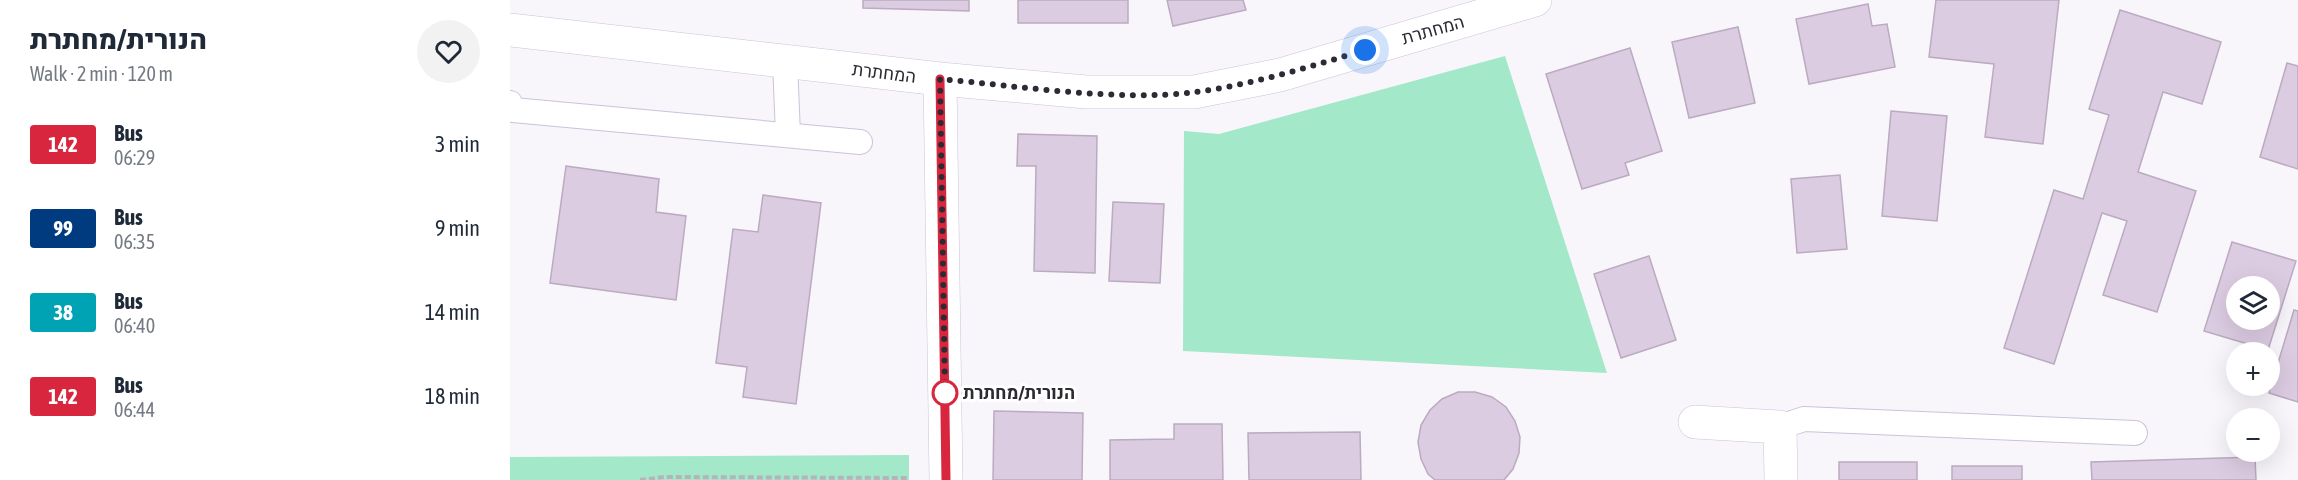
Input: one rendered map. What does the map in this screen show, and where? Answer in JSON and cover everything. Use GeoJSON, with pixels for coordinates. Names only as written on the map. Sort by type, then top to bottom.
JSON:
{"type":"FeatureCollection","features":[{"type":"Feature","properties":{"kind":"street","name":"המחתרת"},"geometry":{"type":"LineString","coordinates":[[510,30],[940,79],[1086,92],[1194,92],[1280,75],[1535,0]]}},
{"type":"Feature","properties":{"kind":"street"},"geometry":{"type":"LineString","coordinates":[[940,79],[946,479]]}},
{"type":"Feature","properties":{"kind":"street"},"geometry":{"type":"LineString","coordinates":[[1695,422],[1780,427],[1781,480]]}},
{"type":"Feature","properties":{"kind":"lane"},"geometry":{"type":"LineString","coordinates":[[785,62],[788,135]]}},
{"type":"Feature","properties":{"kind":"lane"},"geometry":{"type":"LineString","coordinates":[[510,103],[513,110],[860,142]]}},
{"type":"Feature","properties":{"kind":"lane"},"geometry":{"type":"LineString","coordinates":[[1780,427],[1804,419],[2135,434]]}},
{"type":"Feature","properties":{"kind":"path"},"geometry":{"type":"LineString","coordinates":[[640,480],[664,477],[946,479]]}},
{"type":"Feature","properties":{"kind":"green space"},"geometry":{"type":"Polygon","coordinates":[[[1505,56],[1607,373],[1183,351],[1184,131],[1219,134],[1505,56]]]}},
{"type":"Feature","properties":{"kind":"green space"},"geometry":{"type":"Polygon","coordinates":[[[909,455],[909,480],[510,480],[510,457],[909,455]]]}},
{"type":"Feature","properties":{"kind":"building"},"geometry":{"type":"Polygon","coordinates":[[[863,0],[969,0],[969,11],[863,8],[863,0]]]}},
{"type":"Feature","properties":{"kind":"building"},"geometry":{"type":"Polygon","coordinates":[[[1018,0],[1128,0],[1128,23],[1018,23],[1018,0]]]}},
{"type":"Feature","properties":{"kind":"building"},"geometry":{"type":"Polygon","coordinates":[[[1167,0],[1243,0],[1246,10],[1173,26],[1167,0]]]}},
{"type":"Feature","properties":{"kind":"building"},"geometry":{"type":"Polygon","coordinates":[[[1936,0],[2059,0],[2043,144],[1985,137],[1994,64],[1929,57],[1936,0]]]}},
{"type":"Feature","properties":{"kind":"building"},"geometry":{"type":"Polygon","coordinates":[[[1868,4],[1872,26],[1887,24],[1895,67],[1809,84],[1796,19],[1868,4]]]}},
{"type":"Feature","properties":{"kind":"building"},"geometry":{"type":"Polygon","coordinates":[[[2120,10],[2221,42],[2202,104],[2163,92],[2138,172],[2196,191],[2157,312],[2103,295],[2127,221],[2102,213],[2054,364],[2004,348],[2054,190],[2083,199],[2109,115],[2089,109],[2120,10]]]}},
{"type":"Feature","properties":{"kind":"building"},"geometry":{"type":"Polygon","coordinates":[[[1738,27],[1755,103],[1689,118],[1672,42],[1738,27]]]}},
{"type":"Feature","properties":{"kind":"building"},"geometry":{"type":"Polygon","coordinates":[[[1630,48],[1662,151],[1625,163],[1629,175],[1582,189],[1546,74],[1630,48]]]}},
{"type":"Feature","properties":{"kind":"building"},"geometry":{"type":"Polygon","coordinates":[[[2287,63],[2298,66],[2298,169],[2260,157],[2287,63]]]}},
{"type":"Feature","properties":{"kind":"building"},"geometry":{"type":"Polygon","coordinates":[[[1891,111],[1947,116],[1937,221],[1882,216],[1891,111]]]}},
{"type":"Feature","properties":{"kind":"building"},"geometry":{"type":"Polygon","coordinates":[[[1018,134],[1097,136],[1095,273],[1034,271],[1036,166],[1017,166],[1018,134]]]}},
{"type":"Feature","properties":{"kind":"building"},"geometry":{"type":"Polygon","coordinates":[[[566,166],[659,179],[656,212],[686,216],[676,300],[550,283],[566,166]]]}},
{"type":"Feature","properties":{"kind":"building"},"geometry":{"type":"Polygon","coordinates":[[[1840,175],[1847,249],[1797,253],[1791,179],[1840,175]]]}},
{"type":"Feature","properties":{"kind":"building"},"geometry":{"type":"Polygon","coordinates":[[[763,195],[821,203],[796,404],[743,397],[747,367],[716,363],[733,229],[758,232],[763,195]]]}},
{"type":"Feature","properties":{"kind":"building"},"geometry":{"type":"Polygon","coordinates":[[[1113,202],[1164,204],[1160,283],[1109,281],[1113,202]]]}},
{"type":"Feature","properties":{"kind":"building"},"geometry":{"type":"Polygon","coordinates":[[[2232,242],[2296,261],[2280,312],[2280,276],[2226,276],[2226,330],[2274,330],[2271,342],[2241,342],[2204,331],[2232,242]]]}},
{"type":"Feature","properties":{"kind":"building"},"geometry":{"type":"Polygon","coordinates":[[[1649,256],[1676,340],[1621,358],[1594,274],[1649,256]]]}},
{"type":"Feature","properties":{"kind":"building"},"geometry":{"type":"Polygon","coordinates":[[[2294,310],[2298,311],[2298,402],[2279,396],[2280,356],[2294,310]]]}},
{"type":"Feature","properties":{"kind":"building"},"geometry":{"type":"Polygon","coordinates":[[[1458,392],[1475,392],[1492,397],[1506,407],[1515,421],[1520,437],[1519,453],[1513,469],[1504,480],[1435,480],[1428,474],[1421,459],[1418,442],[1421,425],[1430,410],[1442,399],[1458,392]]]}},
{"type":"Feature","properties":{"kind":"building"},"geometry":{"type":"Polygon","coordinates":[[[994,411],[1083,413],[1082,480],[993,480],[994,411]]]}},
{"type":"Feature","properties":{"kind":"building"},"geometry":{"type":"Polygon","coordinates":[[[1174,424],[1222,424],[1223,480],[1110,480],[1110,440],[1174,439],[1174,424]]]}},
{"type":"Feature","properties":{"kind":"building"},"geometry":{"type":"Polygon","coordinates":[[[1360,432],[1361,480],[1249,480],[1248,433],[1360,432]]]}},
{"type":"Feature","properties":{"kind":"building"},"geometry":{"type":"Polygon","coordinates":[[[2226,458],[2226,462],[2255,462],[2256,480],[2092,480],[2091,462],[2226,458]]]}},
{"type":"Feature","properties":{"kind":"building"},"geometry":{"type":"Polygon","coordinates":[[[1839,462],[1917,462],[1917,480],[1839,480],[1839,462]]]}},
{"type":"Feature","properties":{"kind":"building"},"geometry":{"type":"Polygon","coordinates":[[[1952,466],[2022,466],[2022,480],[1952,480],[1952,466]]]}},
{"type":"Feature","properties":{"kind":"bus line","name":"142"},"geometry":{"type":"LineString","coordinates":[[940,79],[946,480]]}},
{"type":"Feature","properties":{"kind":"place","name":"הנורית/מחתרת"},"geometry":{"type":"Point","coordinates":[945,393]}},
{"type":"Feature","properties":{"kind":"route"},"geometry":{"type":"LineString","coordinates":[[945,393],[940,79],[1086,92],[1142,94],[1194,92],[1236,86],[1365,50]]}}]}
